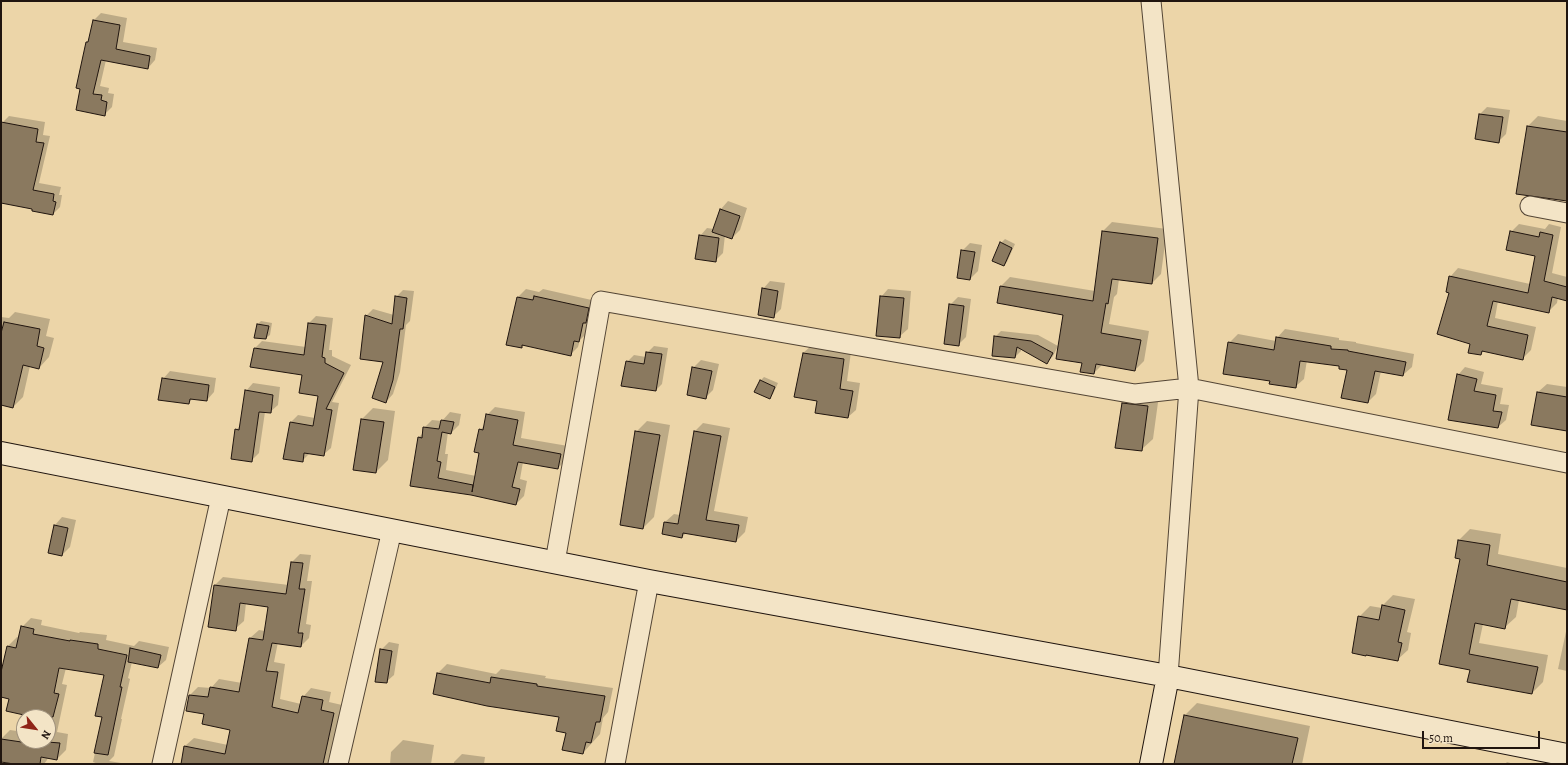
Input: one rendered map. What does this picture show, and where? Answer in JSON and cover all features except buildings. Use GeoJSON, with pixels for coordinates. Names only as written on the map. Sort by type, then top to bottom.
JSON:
{"type":"FeatureCollection","features":[{"type":"Feature","properties":{"kind":"street"},"geometry":{"type":"LineString","coordinates":[[1151,1],[1189,388],[1168,676],[1151,764]]}},
{"type":"Feature","properties":{"kind":"street"},"geometry":{"type":"LineString","coordinates":[[1530,206],[1567,213]]}},
{"type":"Feature","properties":{"kind":"street"},"geometry":{"type":"LineString","coordinates":[[555,562],[601,302],[1135,394],[1189,388],[1567,463]]}},
{"type":"Feature","properties":{"kind":"street"},"geometry":{"type":"LineString","coordinates":[[1,453],[649,581],[1168,676],[1567,755]]}},
{"type":"Feature","properties":{"kind":"street"},"geometry":{"type":"LineString","coordinates":[[162,764],[221,497]]}},
{"type":"Feature","properties":{"kind":"street"},"geometry":{"type":"LineString","coordinates":[[338,764],[392,530]]}},
{"type":"Feature","properties":{"kind":"street"},"geometry":{"type":"LineString","coordinates":[[615,764],[649,581]]}}]}
